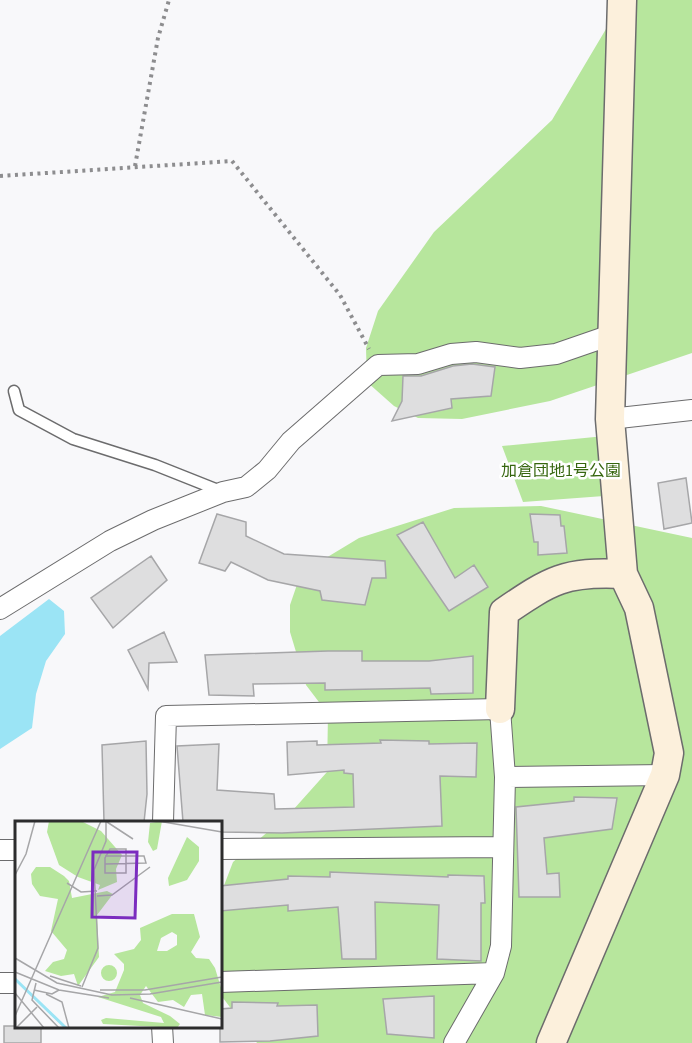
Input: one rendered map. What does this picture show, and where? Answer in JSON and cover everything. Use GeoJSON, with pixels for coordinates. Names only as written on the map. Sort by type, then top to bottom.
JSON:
{"type":"FeatureCollection","features":[{"type":"Feature","properties":{"kind":"street"},"geometry":{"type":"LineString","coordinates":[[551,1043],[665,775],[669,753],[639,608],[623,574],[610,419],[622,0]]}},
{"type":"Feature","properties":{"kind":"street"},"geometry":{"type":"LineString","coordinates":[[0,609],[110,541],[153,520],[223,492],[246,487],[267,470],[291,441],[354,383],[378,366],[418,364],[451,354],[476,352],[520,358],[556,354],[614,334]]}},
{"type":"Feature","properties":{"kind":"street"},"geometry":{"type":"LineString","coordinates":[[610,419],[692,410]]}},
{"type":"Feature","properties":{"kind":"street"},"geometry":{"type":"LineString","coordinates":[[454,1043],[494,973],[501,946],[505,777],[500,709],[504,612],[548,583],[587,572],[623,574]]}},
{"type":"Feature","properties":{"kind":"street"},"geometry":{"type":"LineString","coordinates":[[163,821],[166,716],[500,709]]}},
{"type":"Feature","properties":{"kind":"street"},"geometry":{"type":"LineString","coordinates":[[505,777],[665,775]]}},
{"type":"Feature","properties":{"kind":"street"},"geometry":{"type":"LineString","coordinates":[[222,849],[502,847]]}},
{"type":"Feature","properties":{"kind":"street"},"geometry":{"type":"LineString","coordinates":[[222,982],[494,973]]}},
{"type":"Feature","properties":{"kind":"street"},"geometry":{"type":"LineString","coordinates":[[162,1028],[163,1043]]}},
{"type":"Feature","properties":{"kind":"lane"},"geometry":{"type":"LineString","coordinates":[[15,390],[19,410],[73,439],[155,465],[223,492]]}},
{"type":"Feature","properties":{"kind":"path"},"geometry":{"type":"LineString","coordinates":[[135,166],[156,49],[169,0]]}},
{"type":"Feature","properties":{"kind":"path"},"geometry":{"type":"LineString","coordinates":[[0,176],[232,161],[340,296],[355,319],[378,366]]}},
{"type":"Feature","properties":{"kind":"green space"},"geometry":{"type":"Polygon","coordinates":[[[616,0],[692,0],[692,353],[550,401],[462,419],[418,418],[394,406],[367,382],[366,348],[378,311],[434,232],[552,120],[606,29],[616,0]]]}},
{"type":"Feature","properties":{"kind":"green space","name":"加倉団地1号公園"},"geometry":{"type":"Polygon","coordinates":[[[605,436],[604,496],[523,502],[502,446],[605,436]]]}},
{"type":"Feature","properties":{"kind":"green space"},"geometry":{"type":"Polygon","coordinates":[[[541,506],[692,538],[692,1043],[257,1043],[223,998],[222,891],[233,862],[293,810],[327,772],[328,714],[306,685],[290,632],[290,605],[301,573],[359,538],[454,508],[541,506]]]}},
{"type":"Feature","properties":{"kind":"water"},"geometry":{"type":"Polygon","coordinates":[[[49,599],[64,611],[65,634],[46,661],[36,694],[32,728],[0,749],[0,636],[49,599]]]}},
{"type":"Feature","properties":{"kind":"building"},"geometry":{"type":"Polygon","coordinates":[[[472,364],[495,367],[491,396],[451,399],[452,408],[392,421],[402,401],[403,376],[421,376],[453,366],[472,364]]]}},
{"type":"Feature","properties":{"kind":"building"},"geometry":{"type":"Polygon","coordinates":[[[686,478],[692,523],[664,529],[658,483],[686,478]]]}},
{"type":"Feature","properties":{"kind":"building"},"geometry":{"type":"Polygon","coordinates":[[[217,514],[246,522],[246,536],[284,554],[385,561],[386,578],[372,578],[365,605],[322,600],[320,591],[268,580],[231,562],[225,571],[199,563],[217,514]]]}},
{"type":"Feature","properties":{"kind":"building"},"geometry":{"type":"Polygon","coordinates":[[[530,514],[560,515],[561,526],[564,526],[567,553],[538,555],[538,542],[534,542],[530,514]]]}},
{"type":"Feature","properties":{"kind":"building"},"geometry":{"type":"Polygon","coordinates":[[[423,522],[455,578],[474,565],[488,587],[449,611],[397,535],[423,522]]]}},
{"type":"Feature","properties":{"kind":"building"},"geometry":{"type":"Polygon","coordinates":[[[151,556],[167,580],[113,628],[91,598],[151,556]]]}},
{"type":"Feature","properties":{"kind":"building"},"geometry":{"type":"Polygon","coordinates":[[[164,632],[177,662],[149,663],[148,689],[128,650],[164,632]]]}},
{"type":"Feature","properties":{"kind":"building"},"geometry":{"type":"Polygon","coordinates":[[[362,651],[362,661],[429,661],[473,656],[473,693],[431,694],[430,688],[325,690],[325,683],[253,684],[254,696],[209,695],[205,655],[362,651]]]}},
{"type":"Feature","properties":{"kind":"building"},"geometry":{"type":"Polygon","coordinates":[[[380,740],[429,741],[429,744],[477,743],[476,777],[440,776],[442,826],[282,833],[222,832],[222,821],[183,821],[177,746],[219,744],[217,790],[274,794],[275,809],[354,807],[353,774],[344,773],[344,770],[288,775],[287,742],[317,741],[317,745],[381,743],[380,740]]]}},
{"type":"Feature","properties":{"kind":"building"},"geometry":{"type":"Polygon","coordinates":[[[146,741],[147,794],[144,821],[104,821],[102,745],[146,741]]]}},
{"type":"Feature","properties":{"kind":"building"},"geometry":{"type":"Polygon","coordinates":[[[574,797],[617,798],[612,829],[544,838],[547,874],[559,873],[560,897],[519,897],[516,807],[574,801],[574,797]]]}},
{"type":"Feature","properties":{"kind":"building"},"geometry":{"type":"Polygon","coordinates":[[[330,872],[448,877],[448,875],[484,876],[485,903],[481,903],[481,961],[437,959],[439,905],[375,902],[376,959],[342,959],[338,907],[288,911],[288,905],[222,911],[222,886],[288,879],[288,876],[330,877],[330,872]]]}},
{"type":"Feature","properties":{"kind":"building"},"geometry":{"type":"Polygon","coordinates":[[[434,996],[434,1038],[387,1034],[383,999],[434,996]]]}},
{"type":"Feature","properties":{"kind":"building"},"geometry":{"type":"Polygon","coordinates":[[[232,1002],[278,1003],[277,1006],[317,1005],[318,1036],[270,1041],[220,1042],[222,1009],[232,1008],[232,1002]]]}},
{"type":"Feature","properties":{"kind":"building"},"geometry":{"type":"Polygon","coordinates":[[[4,1026],[41,1028],[41,1043],[4,1043],[4,1026]]]}}]}
